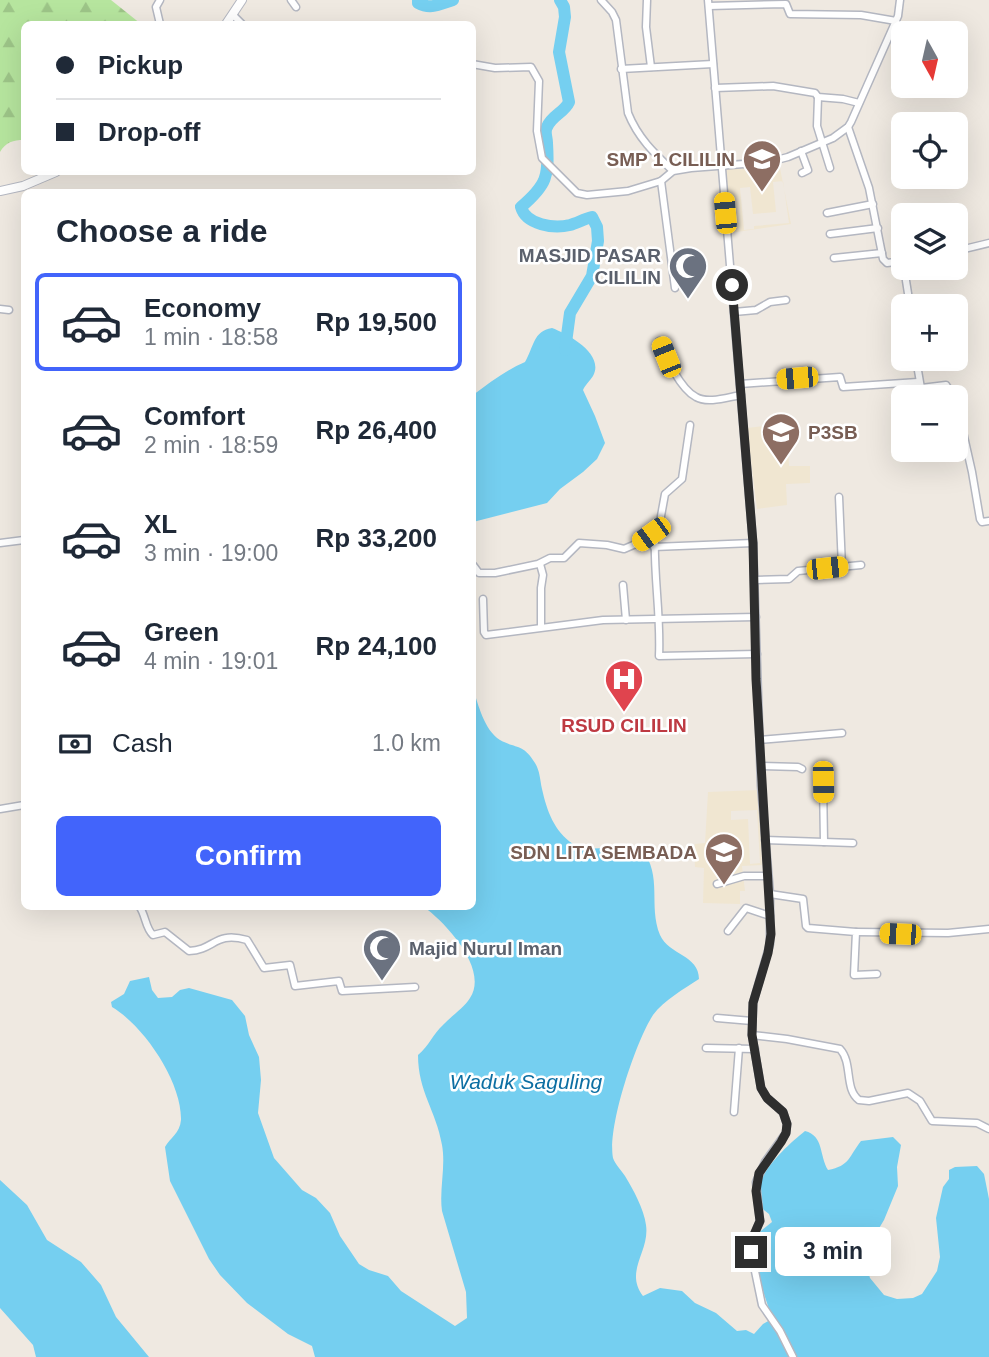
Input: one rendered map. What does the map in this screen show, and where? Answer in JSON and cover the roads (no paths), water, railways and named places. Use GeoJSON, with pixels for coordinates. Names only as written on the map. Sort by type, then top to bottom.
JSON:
{"type":"FeatureCollection","features":[{"type":"Feature","properties":{"kind":"main road"},"geometry":{"type":"LineString","coordinates":[[228,21],[242,0]]}},
{"type":"Feature","properties":{"kind":"main road"},"geometry":{"type":"LineString","coordinates":[[0,191],[23,186],[49,175]]}},
{"type":"Feature","properties":{"kind":"street"},"geometry":{"type":"LineString","coordinates":[[159,21],[156,7],[160,0]]}},
{"type":"Feature","properties":{"kind":"street"},"geometry":{"type":"LineString","coordinates":[[291,0],[296,8]]}},
{"type":"Feature","properties":{"kind":"street"},"geometry":{"type":"LineString","coordinates":[[601,0],[615,16],[628,113],[634,128],[643,143],[673,171]]}},
{"type":"Feature","properties":{"kind":"street"},"geometry":{"type":"LineString","coordinates":[[647,0],[646,27],[650,67]]}},
{"type":"Feature","properties":{"kind":"street"},"geometry":{"type":"LineString","coordinates":[[793,1357],[762,1305],[751,1252],[753,1237],[760,1221],[756,1191],[759,1173],[786,1133],[787,1120],[761,1088],[752,1035],[755,993],[770,944],[770,894],[761,766],[753,543],[720,165],[709,3],[786,4],[790,14],[861,15],[896,21],[900,0]]}},
{"type":"Feature","properties":{"kind":"street"},"geometry":{"type":"LineString","coordinates":[[233,15],[239,21]]}},
{"type":"Feature","properties":{"kind":"street"},"geometry":{"type":"LineString","coordinates":[[476,65],[495,68],[527,66],[534,70],[539,87],[537,131],[542,158],[577,193],[587,195],[628,191],[661,181],[673,171],[769,162],[821,143],[848,127],[891,32]]}},
{"type":"Feature","properties":{"kind":"street"},"geometry":{"type":"LineString","coordinates":[[621,69],[713,64]]}},
{"type":"Feature","properties":{"kind":"street"},"geometry":{"type":"LineString","coordinates":[[715,88],[773,86],[859,103]]}},
{"type":"Feature","properties":{"kind":"street"},"geometry":{"type":"LineString","coordinates":[[818,97],[816,119],[830,168]]}},
{"type":"Feature","properties":{"kind":"street"},"geometry":{"type":"LineString","coordinates":[[848,127],[873,204],[883,259],[891,262]]}},
{"type":"Feature","properties":{"kind":"street"},"geometry":{"type":"LineString","coordinates":[[801,151],[808,170],[802,173]]}},
{"type":"Feature","properties":{"kind":"street"},"geometry":{"type":"LineString","coordinates":[[661,181],[675,288]]}},
{"type":"Feature","properties":{"kind":"street"},"geometry":{"type":"LineString","coordinates":[[827,213],[873,204]]}},
{"type":"Feature","properties":{"kind":"street"},"geometry":{"type":"LineString","coordinates":[[830,234],[878,228]]}},
{"type":"Feature","properties":{"kind":"street"},"geometry":{"type":"LineString","coordinates":[[968,248],[989,243]]}},
{"type":"Feature","properties":{"kind":"street"},"geometry":{"type":"LineString","coordinates":[[834,258],[882,253]]}},
{"type":"Feature","properties":{"kind":"street"},"geometry":{"type":"LineString","coordinates":[[734,312],[756,310],[770,302],[786,300]]}},
{"type":"Feature","properties":{"kind":"street"},"geometry":{"type":"LineString","coordinates":[[0,309],[9,310]]}},
{"type":"Feature","properties":{"kind":"street"},"geometry":{"type":"LineString","coordinates":[[659,341],[674,372],[696,398],[708,400],[741,395]]}},
{"type":"Feature","properties":{"kind":"street"},"geometry":{"type":"LineString","coordinates":[[917,371],[920,385]]}},
{"type":"Feature","properties":{"kind":"street"},"geometry":{"type":"LineString","coordinates":[[740,384],[828,377],[840,377],[843,387],[918,382]]}},
{"type":"Feature","properties":{"kind":"street"},"geometry":{"type":"LineString","coordinates":[[476,570],[481,573],[540,564],[550,558],[564,558],[579,543],[624,549],[638,543],[659,526],[665,494],[682,479],[690,425]]}},
{"type":"Feature","properties":{"kind":"street"},"geometry":{"type":"LineString","coordinates":[[968,455],[980,521],[989,521]]}},
{"type":"Feature","properties":{"kind":"street"},"geometry":{"type":"LineString","coordinates":[[839,497],[842,567]]}},
{"type":"Feature","properties":{"kind":"street"},"geometry":{"type":"LineString","coordinates":[[655,531],[660,657],[757,654]]}},
{"type":"Feature","properties":{"kind":"street"},"geometry":{"type":"LineString","coordinates":[[0,543],[21,540]]}},
{"type":"Feature","properties":{"kind":"street"},"geometry":{"type":"LineString","coordinates":[[654,547],[753,543]]}},
{"type":"Feature","properties":{"kind":"street"},"geometry":{"type":"LineString","coordinates":[[540,564],[543,575],[541,627]]}},
{"type":"Feature","properties":{"kind":"street"},"geometry":{"type":"LineString","coordinates":[[755,580],[789,579],[798,572],[861,565]]}},
{"type":"Feature","properties":{"kind":"street"},"geometry":{"type":"LineString","coordinates":[[623,584],[626,620]]}},
{"type":"Feature","properties":{"kind":"street"},"geometry":{"type":"LineString","coordinates":[[483,599],[485,634],[503,635],[541,627],[626,620],[756,617]]}},
{"type":"Feature","properties":{"kind":"street"},"geometry":{"type":"LineString","coordinates":[[760,740],[842,733]]}},
{"type":"Feature","properties":{"kind":"street"},"geometry":{"type":"LineString","coordinates":[[761,766],[802,769]]}},
{"type":"Feature","properties":{"kind":"street"},"geometry":{"type":"LineString","coordinates":[[823,782],[824,842]]}},
{"type":"Feature","properties":{"kind":"street"},"geometry":{"type":"LineString","coordinates":[[0,809],[21,806]]}},
{"type":"Feature","properties":{"kind":"street"},"geometry":{"type":"LineString","coordinates":[[765,840],[853,842]]}},
{"type":"Feature","properties":{"kind":"street"},"geometry":{"type":"LineString","coordinates":[[717,884],[744,876],[768,876]]}},
{"type":"Feature","properties":{"kind":"street"},"geometry":{"type":"LineString","coordinates":[[770,894],[803,899],[808,928],[856,932],[948,933],[989,929]]}},
{"type":"Feature","properties":{"kind":"street"},"geometry":{"type":"LineString","coordinates":[[728,931],[747,908],[770,916]]}},
{"type":"Feature","properties":{"kind":"street"},"geometry":{"type":"LineString","coordinates":[[141,910],[149,932],[153,935],[165,932],[189,951],[205,948],[217,939],[225,937],[247,940],[264,968],[290,965],[295,986],[339,981],[342,991],[346,992],[415,987]]}},
{"type":"Feature","properties":{"kind":"street"},"geometry":{"type":"LineString","coordinates":[[856,932],[854,975],[877,974]]}},
{"type":"Feature","properties":{"kind":"street"},"geometry":{"type":"LineString","coordinates":[[717,1018],[752,1021]]}},
{"type":"Feature","properties":{"kind":"street"},"geometry":{"type":"LineString","coordinates":[[752,1035],[839,1049],[847,1059],[852,1093],[859,1100],[869,1101],[908,1093],[920,1101],[932,1121],[977,1122],[989,1129]]}},
{"type":"Feature","properties":{"kind":"street"},"geometry":{"type":"LineString","coordinates":[[706,1048],[755,1049]]}},
{"type":"Feature","properties":{"kind":"street"},"geometry":{"type":"LineString","coordinates":[[734,1112],[739,1048]]}},
{"type":"Feature","properties":{"kind":"water"},"geometry":{"type":"Polygon","coordinates":[[[552,328],[567,335],[583,346],[594,360],[593,376],[583,390],[605,443],[597,459],[547,503],[476,521],[476,393],[525,362],[537,336],[552,328]]]}},
{"type":"Feature","properties":{"kind":"water","name":"Waduk Saguling"},"geometry":{"type":"Polygon","coordinates":[[[476,697],[482,716],[494,736],[523,749],[535,763],[549,813],[566,839],[580,847],[625,846],[642,849],[652,870],[655,913],[660,935],[664,942],[689,960],[698,971],[699,979],[663,1004],[646,1027],[631,1063],[614,1126],[613,1158],[635,1193],[646,1225],[645,1244],[636,1278],[643,1296],[660,1288],[682,1291],[695,1303],[716,1313],[737,1331],[746,1330],[754,1334],[770,1320],[771,1315],[753,1261],[757,1234],[772,1222],[769,1214],[759,1206],[759,1192],[760,1183],[773,1161],[805,1131],[811,1133],[818,1142],[828,1170],[845,1163],[861,1141],[893,1137],[901,1145],[897,1167],[898,1186],[884,1220],[863,1255],[870,1278],[884,1295],[897,1299],[913,1298],[922,1294],[937,1271],[940,1257],[936,1218],[943,1187],[949,1179],[949,1170],[955,1167],[977,1166],[984,1174],[989,1199],[989,1357],[315,1357],[312,1346],[288,1334],[247,1303],[220,1275],[209,1259],[170,1181],[165,1147],[177,1132],[181,1120],[175,1089],[159,1056],[148,1041],[112,1007],[111,1002],[124,994],[130,981],[149,977],[152,990],[158,998],[172,997],[180,990],[189,988],[232,1000],[245,1016],[249,1035],[259,1057],[261,1080],[258,1113],[274,1158],[302,1190],[316,1198],[330,1213],[340,1236],[359,1264],[388,1276],[401,1291],[455,1326],[467,1318],[466,1292],[442,1211],[442,1145],[421,1080],[418,1055],[470,998],[474,974],[462,948],[443,924],[427,910],[476,910],[476,697]]]}},
{"type":"Feature","properties":{"kind":"water"},"geometry":{"type":"Polygon","coordinates":[[[0,1180],[27,1205],[47,1240],[81,1262],[101,1285],[116,1317],[149,1357],[36,1357],[33,1345],[0,1308],[0,1180]]]}},
{"type":"Feature","properties":{"kind":"waterway"},"geometry":{"type":"LineString","coordinates":[[418,0],[418,3],[431,6],[453,0]]}},
{"type":"Feature","properties":{"kind":"waterway"},"geometry":{"type":"LineString","coordinates":[[560,0],[565,17],[559,52],[569,102],[546,129],[547,172],[541,186],[521,207],[529,218],[541,224],[564,226],[592,217],[597,227],[598,241],[592,276],[570,313],[565,350]]}},
{"type":"Feature","properties":{"kind":"place","name":"SMP 1 CILILIN"},"geometry":{"type":"Point","coordinates":[762,193]}},
{"type":"Feature","properties":{"kind":"place","name":"MASJID PASAR CILILIN"},"geometry":{"type":"Point","coordinates":[688,300]}},
{"type":"Feature","properties":{"kind":"place","name":"P3SB"},"geometry":{"type":"Point","coordinates":[781,466]}},
{"type":"Feature","properties":{"kind":"place","name":"RSUD CILILIN"},"geometry":{"type":"Point","coordinates":[624,713]}},
{"type":"Feature","properties":{"kind":"place","name":"SDN LITA SEMBADA"},"geometry":{"type":"Point","coordinates":[724,886]}},
{"type":"Feature","properties":{"kind":"place","name":"Majid Nurul Iman"},"geometry":{"type":"Point","coordinates":[382,982]}}]}
